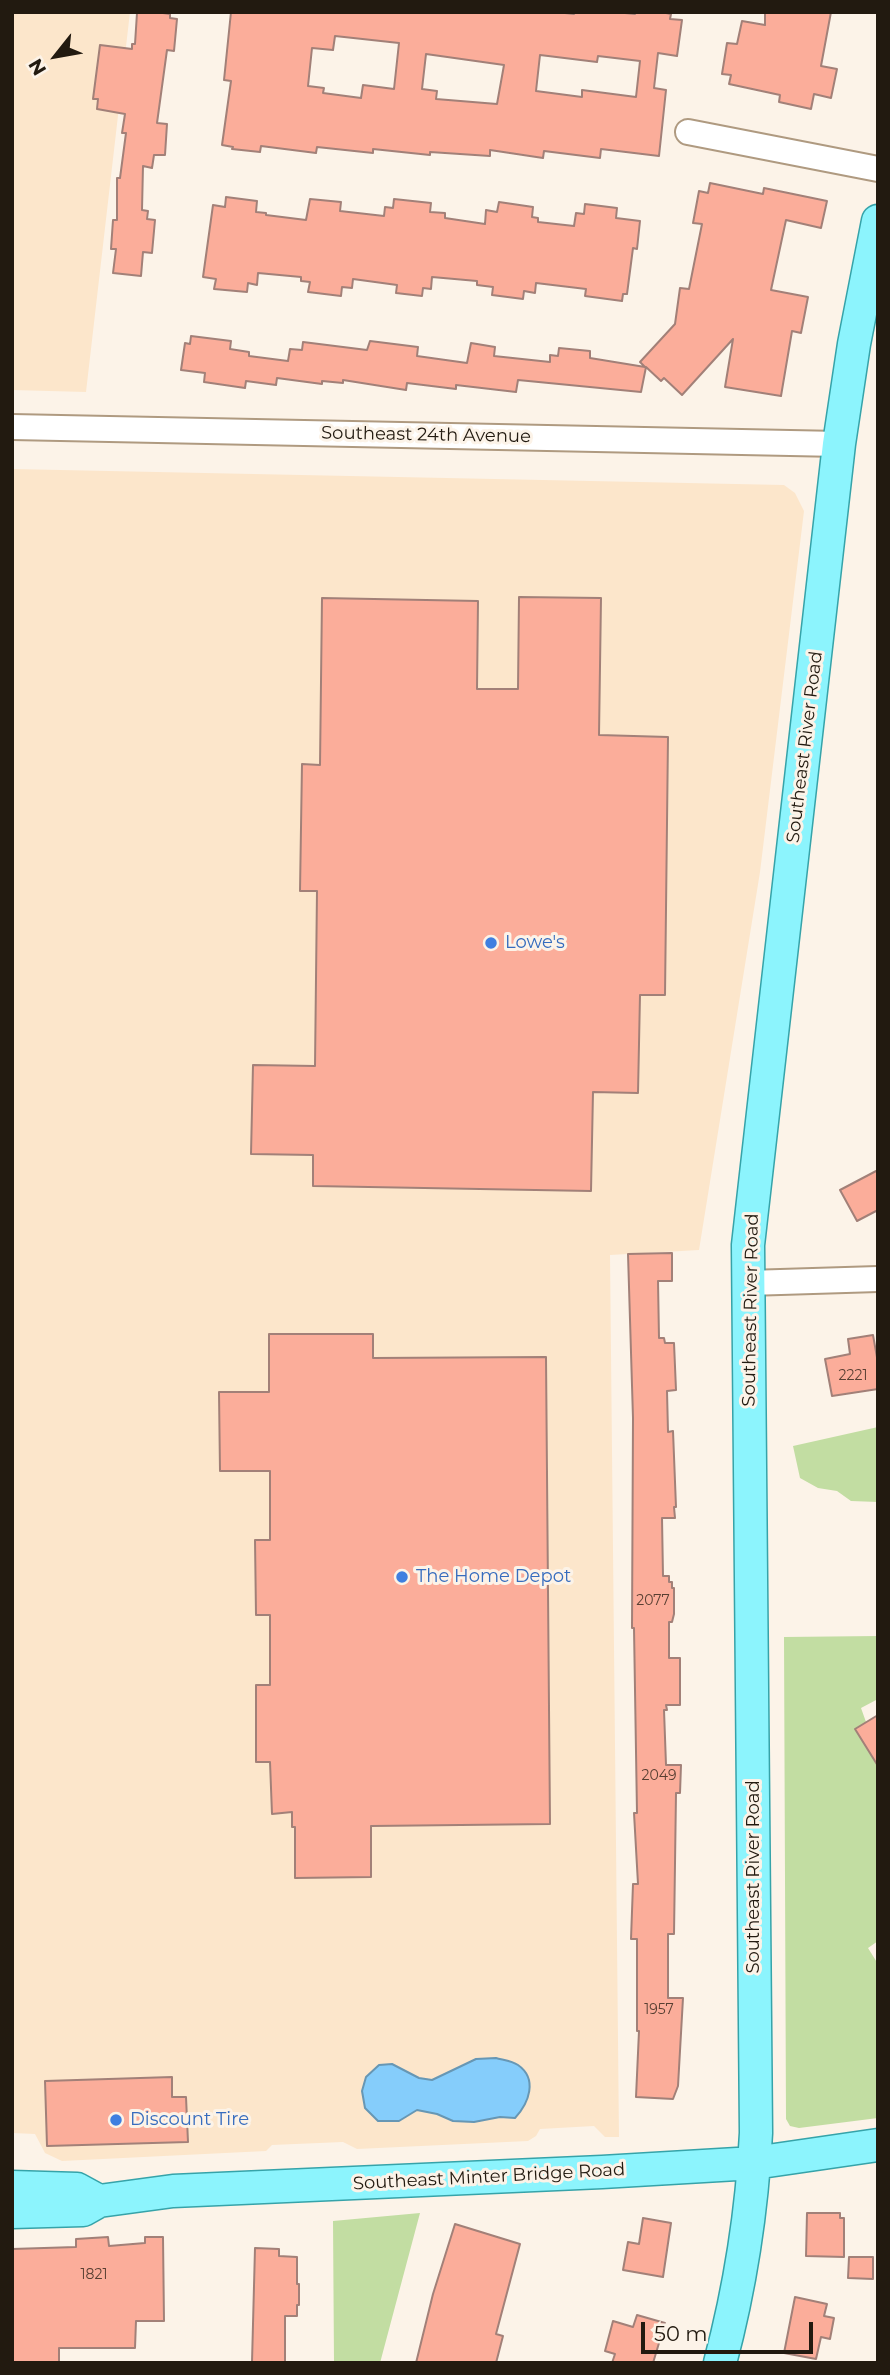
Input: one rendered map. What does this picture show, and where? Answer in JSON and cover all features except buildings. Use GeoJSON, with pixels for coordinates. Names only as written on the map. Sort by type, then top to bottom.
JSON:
{"type":"FeatureCollection","features":[{"type":"Feature","properties":{"kind":"main road","name":"Southeast River Road"},"geometry":{"type":"LineString","coordinates":[[720,2363],[737,2292],[754,2163],[756,2119],[748,1245],[839,444],[878,221]]}},
{"type":"Feature","properties":{"kind":"main road","name":"Southeast Minter Bridge Road"},"geometry":{"type":"LineString","coordinates":[[12,2212],[83,2210],[99,2201],[173,2191],[754,2163],[878,2146]]}},
{"type":"Feature","properties":{"kind":"main road","name":"Southeast Minter Bridge Road"},"geometry":{"type":"LineString","coordinates":[[12,2187],[77,2189],[99,2201]]}},
{"type":"Feature","properties":{"kind":"street"},"geometry":{"type":"LineString","coordinates":[[688,132],[878,169]]}},
{"type":"Feature","properties":{"kind":"street","name":"Southeast 24th Avenue"},"geometry":{"type":"LineString","coordinates":[[12,427],[839,444]]}},
{"type":"Feature","properties":{"kind":"street"},"geometry":{"type":"LineString","coordinates":[[748,1283],[878,1279]]}},
{"type":"Feature","properties":{"kind":"shaded area"},"geometry":{"type":"Polygon","coordinates":[[[12,12],[130,12],[86,392],[12,390],[12,12]]]}},
{"type":"Feature","properties":{"kind":"shaded area"},"geometry":{"type":"Polygon","coordinates":[[[12,469],[784,485],[795,493],[804,511],[760,872],[699,1250],[610,1255],[619,2137],[605,2137],[594,2126],[540,2129],[536,2136],[528,2141],[357,2149],[343,2142],[272,2145],[266,2151],[62,2161],[45,2153],[35,2134],[12,2133],[12,469]]]}},
{"type":"Feature","properties":{"kind":"green space"},"geometry":{"type":"Polygon","coordinates":[[[878,1427],[878,1502],[851,1501],[837,1491],[818,1488],[800,1478],[793,1446],[878,1427]]]}},
{"type":"Feature","properties":{"kind":"green space"},"geometry":{"type":"Polygon","coordinates":[[[878,1636],[878,1699],[861,1708],[866,1722],[855,1729],[878,1766],[878,1941],[868,1948],[878,1964],[878,2118],[799,2128],[790,2126],[786,2119],[784,1637],[878,1636]]]}},
{"type":"Feature","properties":{"kind":"green space"},"geometry":{"type":"Polygon","coordinates":[[[420,2213],[380,2363],[334,2363],[333,2221],[420,2213]]]}},
{"type":"Feature","properties":{"kind":"water"},"geometry":{"type":"Polygon","coordinates":[[[496,2058],[518,2065],[528,2077],[530,2084],[527,2098],[515,2118],[453,2121],[417,2110],[399,2121],[378,2121],[365,2108],[362,2091],[366,2077],[379,2065],[392,2064],[419,2078],[432,2080],[476,2059],[496,2058]]]}},
{"type":"Feature","properties":{"kind":"place","name":"Lowe's"},"geometry":{"type":"Point","coordinates":[491,943]}},
{"type":"Feature","properties":{"kind":"place","name":"The Home Depot"},"geometry":{"type":"Point","coordinates":[402,1577]}},
{"type":"Feature","properties":{"kind":"place","name":"Discount Tire"},"geometry":{"type":"Point","coordinates":[116,2120]}}]}
